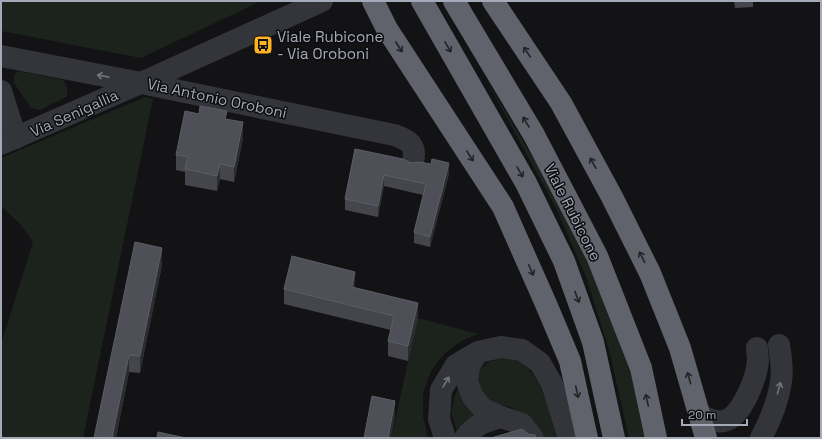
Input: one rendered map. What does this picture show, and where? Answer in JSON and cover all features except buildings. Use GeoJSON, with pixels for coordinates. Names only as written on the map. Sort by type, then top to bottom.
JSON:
{"type":"FeatureCollection","features":[{"type":"Feature","properties":{"kind":"highway"},"geometry":{"type":"LineString","coordinates":[[373,1],[387,29],[502,207],[570,361],[587,438]]}},
{"type":"Feature","properties":{"kind":"highway","name":"Viale Rubicone"},"geometry":{"type":"LineString","coordinates":[[422,1],[526,184],[564,261],[593,342],[614,438]]}},
{"type":"Feature","properties":{"kind":"highway","name":"Viale Rubicone"},"geometry":{"type":"LineString","coordinates":[[454,1],[534,135],[597,256],[641,368],[656,438]]}},
{"type":"Feature","properties":{"kind":"highway"},"geometry":{"type":"LineString","coordinates":[[493,1],[561,103],[612,197],[650,273],[680,348],[706,438]]}},
{"type":"Feature","properties":{"kind":"street","name":"Via Senigallia"},"geometry":{"type":"LineString","coordinates":[[9,141],[322,1]]}},
{"type":"Feature","properties":{"kind":"street","name":"Via Antonio Oroboni"},"geometry":{"type":"LineString","coordinates":[[1,56],[394,135],[405,139],[412,145],[414,150],[413,162]]}},
{"type":"Feature","properties":{"kind":"street"},"geometry":{"type":"LineString","coordinates":[[1,91],[9,141]]}},
{"type":"Feature","properties":{"kind":"street"},"geometry":{"type":"LineString","coordinates":[[761,438],[768,424],[781,382],[782,364],[779,345]]}},
{"type":"Feature","properties":{"kind":"street"},"geometry":{"type":"LineString","coordinates":[[445,438],[439,419],[442,390],[456,365],[478,352],[501,347],[522,350],[540,363],[552,384],[569,438]]}},
{"type":"Feature","properties":{"kind":"street"},"geometry":{"type":"LineString","coordinates":[[700,415],[718,422],[726,430],[745,401],[755,374],[758,360],[757,348]]}},
{"type":"Feature","properties":{"kind":"street"},"geometry":{"type":"LineString","coordinates":[[478,352],[469,366],[467,382],[473,396],[483,409],[522,424],[533,438]]}},
{"type":"Feature","properties":{"kind":"street"},"geometry":{"type":"LineString","coordinates":[[465,438],[471,430],[480,423],[501,417]]}},
{"type":"Feature","properties":{"kind":"shaded area"},"geometry":{"type":"Polygon","coordinates":[[[1,1],[261,1],[141,58],[1,31],[1,1]]]}},
{"type":"Feature","properties":{"kind":"shaded area"},"geometry":{"type":"Polygon","coordinates":[[[18,71],[63,80],[67,88],[66,97],[40,110],[31,108],[14,83],[14,76],[18,71]]]}},
{"type":"Feature","properties":{"kind":"shaded area"},"geometry":{"type":"Polygon","coordinates":[[[484,76],[562,206],[588,260],[630,364],[647,438],[629,438],[609,350],[586,277],[557,210],[484,76]]]}},
{"type":"Feature","properties":{"kind":"shaded area"},"geometry":{"type":"Polygon","coordinates":[[[145,97],[153,99],[83,438],[1,438],[1,344],[33,242],[21,225],[1,206],[1,158],[145,97]]]}},
{"type":"Feature","properties":{"kind":"shaded area"},"geometry":{"type":"Polygon","coordinates":[[[418,318],[478,334],[458,343],[443,355],[431,371],[423,393],[423,416],[428,438],[391,438],[418,318]]]}},
{"type":"Feature","properties":{"kind":"shaded area"},"geometry":{"type":"Polygon","coordinates":[[[501,358],[513,359],[522,364],[531,372],[548,405],[557,438],[544,438],[529,418],[510,407],[489,402],[481,393],[478,381],[479,371],[488,362],[501,358]]]}},
{"type":"Feature","properties":{"kind":"shaded area"},"geometry":{"type":"Polygon","coordinates":[[[459,385],[480,415],[457,432],[451,412],[459,385]]]}},
{"type":"Feature","properties":{"kind":"place","name":"Viale Rubicone - Via Oroboni"},"geometry":{"type":"Point","coordinates":[263,45]}}]}
